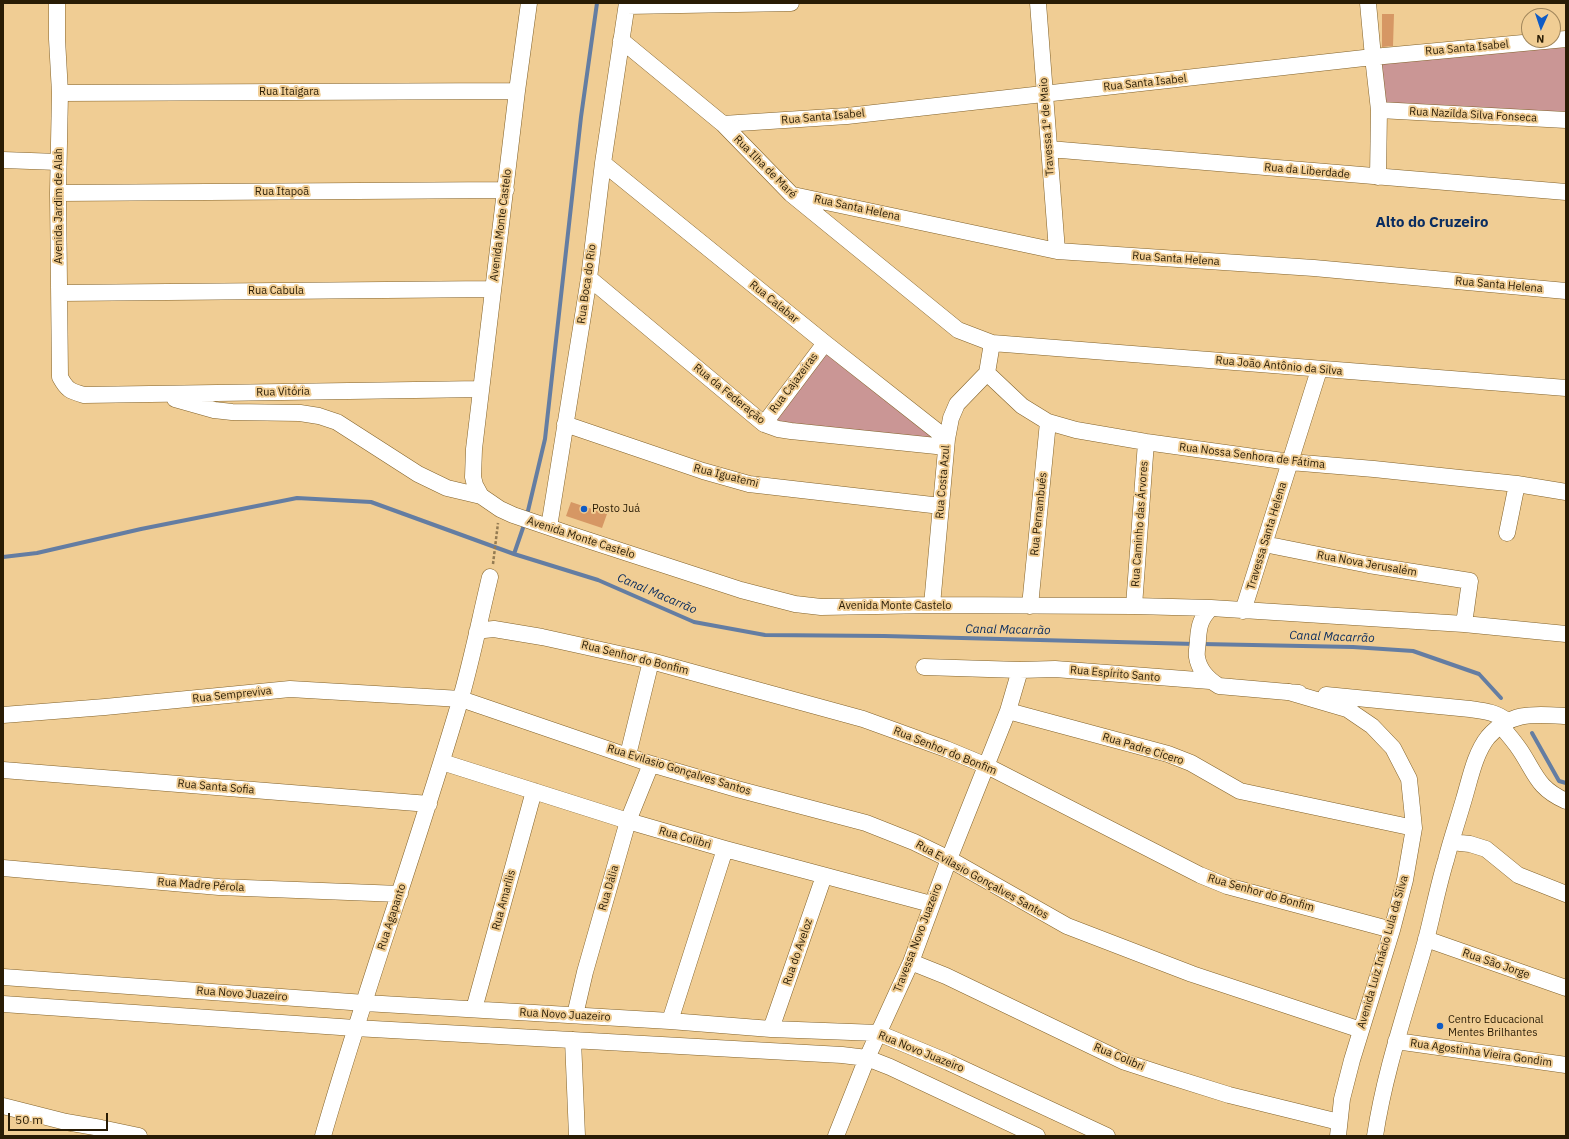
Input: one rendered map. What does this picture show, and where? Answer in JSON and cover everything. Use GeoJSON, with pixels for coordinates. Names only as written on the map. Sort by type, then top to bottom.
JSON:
{"type":"FeatureCollection","features":[{"type":"Feature","properties":{"kind":"street","name":"Avenida Jardim de Alah"},"geometry":{"type":"LineString","coordinates":[[57,3],[60,93],[58,162],[60,377],[67,388],[73,392],[84,395]]}},
{"type":"Feature","properties":{"kind":"street","name":"Avenida Monte Castelo"},"geometry":{"type":"LineString","coordinates":[[529,3],[474,449],[473,477],[481,496],[500,509],[517,516],[741,590],[796,604],[821,607],[932,605],[1211,608],[1464,624],[1566,634]]}},
{"type":"Feature","properties":{"kind":"street"},"geometry":{"type":"LineString","coordinates":[[627,4],[791,3]]}},
{"type":"Feature","properties":{"kind":"street","name":"Travessa 1º de Maio"},"geometry":{"type":"LineString","coordinates":[[1038,3],[1057,251]]}},
{"type":"Feature","properties":{"kind":"street"},"geometry":{"type":"LineString","coordinates":[[1368,3],[1379,110],[1378,177]]}},
{"type":"Feature","properties":{"kind":"street","name":"Rua Boca do Rio"},"geometry":{"type":"LineString","coordinates":[[542,524],[565,424],[588,278],[603,163],[627,4]]}},
{"type":"Feature","properties":{"kind":"street","name":"Rua Santa Isabel"},"geometry":{"type":"LineString","coordinates":[[723,124],[847,116],[1373,57],[1566,39]]}},
{"type":"Feature","properties":{"kind":"street","name":"Rua Ilha de Maré"},"geometry":{"type":"LineString","coordinates":[[621,40],[723,124],[791,194],[958,330],[992,343]]}},
{"type":"Feature","properties":{"kind":"street","name":"Rua Itaigara"},"geometry":{"type":"LineString","coordinates":[[60,93],[517,91]]}},
{"type":"Feature","properties":{"kind":"street","name":"Rua Nazilda Silva Fonseca"},"geometry":{"type":"LineString","coordinates":[[1379,110],[1566,120]]}},
{"type":"Feature","properties":{"kind":"street","name":"Rua da Liberdade"},"geometry":{"type":"LineString","coordinates":[[1049,149],[1566,192]]}},
{"type":"Feature","properties":{"kind":"street"},"geometry":{"type":"LineString","coordinates":[[7,161],[58,162]]}},
{"type":"Feature","properties":{"kind":"street","name":"Rua Calabar"},"geometry":{"type":"LineString","coordinates":[[603,163],[946,443]]}},
{"type":"Feature","properties":{"kind":"street","name":"Rua Itapoã"},"geometry":{"type":"LineString","coordinates":[[58,194],[506,190]]}},
{"type":"Feature","properties":{"kind":"street","name":"Rua Santa Helena"},"geometry":{"type":"LineString","coordinates":[[791,194],[1057,251],[1314,268],[1566,291]]}},
{"type":"Feature","properties":{"kind":"street","name":"Rua da Federação"},"geometry":{"type":"LineString","coordinates":[[588,278],[764,424],[791,432],[946,443]]}},
{"type":"Feature","properties":{"kind":"street","name":"Rua Cabula"},"geometry":{"type":"LineString","coordinates":[[60,293],[493,289]]}},
{"type":"Feature","properties":{"kind":"street","name":"Rua Cajazeiras"},"geometry":{"type":"LineString","coordinates":[[764,424],[825,343]]}},
{"type":"Feature","properties":{"kind":"street"},"geometry":{"type":"LineString","coordinates":[[987,373],[992,343]]}},
{"type":"Feature","properties":{"kind":"street","name":"Rua João Antônio da Silva"},"geometry":{"type":"LineString","coordinates":[[992,343],[1319,370],[1566,388]]}},
{"type":"Feature","properties":{"kind":"street","name":"Travessa Santa Helena"},"geometry":{"type":"LineString","coordinates":[[1243,611],[1319,370]]}},
{"type":"Feature","properties":{"kind":"street","name":"Rua Costa Azul"},"geometry":{"type":"LineString","coordinates":[[932,605],[946,443],[951,418],[957,404],[987,373]]}},
{"type":"Feature","properties":{"kind":"street","name":"Rua Nossa Senhora de Fátima"},"geometry":{"type":"LineString","coordinates":[[987,373],[1022,406],[1048,422],[1076,430],[1146,442],[1290,462],[1517,484],[1566,492]]}},
{"type":"Feature","properties":{"kind":"street","name":"Rua Vitória"},"geometry":{"type":"LineString","coordinates":[[84,395],[481,389]]}},
{"type":"Feature","properties":{"kind":"street"},"geometry":{"type":"LineString","coordinates":[[158,394],[214,410],[232,412],[300,413],[338,422],[418,474],[447,488],[481,496]]}},
{"type":"Feature","properties":{"kind":"street","name":"Rua Pernambués"},"geometry":{"type":"LineString","coordinates":[[1030,606],[1048,422]]}},
{"type":"Feature","properties":{"kind":"street","name":"Rua Iguatemi"},"geometry":{"type":"LineString","coordinates":[[565,424],[703,471],[749,484],[940,506]]}},
{"type":"Feature","properties":{"kind":"street","name":"Rua Caminho das Árvores"},"geometry":{"type":"LineString","coordinates":[[1134,606],[1146,442]]}},
{"type":"Feature","properties":{"kind":"street"},"geometry":{"type":"LineString","coordinates":[[1507,533],[1517,484]]}},
{"type":"Feature","properties":{"kind":"street","name":"Rua Nova Jerusalém"},"geometry":{"type":"LineString","coordinates":[[1264,544],[1369,565],[1470,581],[1464,624]]}},
{"type":"Feature","properties":{"kind":"street","name":"Rua Agapanto"},"geometry":{"type":"LineString","coordinates":[[323,1136],[355,1028],[365,1003],[461,699],[492,570]]}},
{"type":"Feature","properties":{"kind":"street","name":"Avenida Monte Castelo"},"geometry":{"type":"LineString","coordinates":[[1178,608],[1194,616],[1199,630]]}},
{"type":"Feature","properties":{"kind":"street"},"geometry":{"type":"LineString","coordinates":[[1210,681],[1197,658],[1199,630],[1204,615],[1211,608]]}},
{"type":"Feature","properties":{"kind":"street","name":"Rua Senhor do Bonfim"},"geometry":{"type":"LineString","coordinates":[[477,632],[488,629],[542,637],[651,661],[863,719],[946,749],[987,766],[1200,875],[1227,886],[1392,930]]}},
{"type":"Feature","properties":{"kind":"street"},"geometry":{"type":"LineString","coordinates":[[628,755],[651,661]]}},
{"type":"Feature","properties":{"kind":"street"},"geometry":{"type":"LineString","coordinates":[[924,667],[1020,670]]}},
{"type":"Feature","properties":{"kind":"street","name":"Rua Espírito Santo"},"geometry":{"type":"LineString","coordinates":[[1020,670],[1055,669],[1210,681],[1219,686],[1289,692]]}},
{"type":"Feature","properties":{"kind":"street","name":"Travessa Novo Juazeiro"},"geometry":{"type":"LineString","coordinates":[[836,1136],[867,1058],[911,962],[931,904],[1008,712],[1020,670]]}},
{"type":"Feature","properties":{"kind":"street","name":"Rua Sempreviva"},"geometry":{"type":"LineString","coordinates":[[3,715],[105,707],[290,689],[461,699]]}},
{"type":"Feature","properties":{"kind":"street"},"geometry":{"type":"LineString","coordinates":[[1289,692],[1491,712],[1501,716],[1506,722],[1519,749],[1542,786],[1553,795],[1566,801]]}},
{"type":"Feature","properties":{"kind":"street","name":"Avenida Luiz Inácio Lula da Silva"},"geometry":{"type":"LineString","coordinates":[[1289,692],[1347,709],[1372,726],[1393,748],[1409,779],[1414,828],[1405,880],[1392,930],[1361,1030],[1342,1099],[1338,1129]]}},
{"type":"Feature","properties":{"kind":"street","name":"Rua Evilasio Gonçalves Santos"},"geometry":{"type":"LineString","coordinates":[[461,699],[651,764],[866,823],[914,842],[949,859],[1068,926],[1192,974],[1361,1030]]}},
{"type":"Feature","properties":{"kind":"street","name":"Rua Padre Cícero"},"geometry":{"type":"LineString","coordinates":[[1008,712],[1168,754],[1191,763],[1240,791],[1414,828]]}},
{"type":"Feature","properties":{"kind":"street"},"geometry":{"type":"LineString","coordinates":[[1375,1136],[1380,1102],[1426,939],[1445,860],[1479,755],[1488,738],[1506,722],[1522,716],[1540,714],[1566,716]]}},
{"type":"Feature","properties":{"kind":"street","name":"Rua Colibri"},"geometry":{"type":"LineString","coordinates":[[442,762],[628,821],[725,849],[931,904]]}},
{"type":"Feature","properties":{"kind":"street","name":"Rua Dália"},"geometry":{"type":"LineString","coordinates":[[575,1016],[585,972],[628,821],[651,764]]}},
{"type":"Feature","properties":{"kind":"street","name":"Rua Santa Sofia"},"geometry":{"type":"LineString","coordinates":[[3,770],[429,804]]}},
{"type":"Feature","properties":{"kind":"street","name":"Rua Amarílis"},"geometry":{"type":"LineString","coordinates":[[474,1009],[534,791]]}},
{"type":"Feature","properties":{"kind":"street"},"geometry":{"type":"LineString","coordinates":[[1451,842],[1470,844],[1486,849],[1518,875],[1566,894]]}},
{"type":"Feature","properties":{"kind":"street"},"geometry":{"type":"LineString","coordinates":[[670,1021],[725,849]]}},
{"type":"Feature","properties":{"kind":"street","name":"Rua Madre Pérola"},"geometry":{"type":"LineString","coordinates":[[3,868],[219,887],[400,894]]}},
{"type":"Feature","properties":{"kind":"street","name":"Rua do Aveloz"},"geometry":{"type":"LineString","coordinates":[[771,1029],[824,876]]}},
{"type":"Feature","properties":{"kind":"street","name":"Rua São Jorge"},"geometry":{"type":"LineString","coordinates":[[1426,939],[1566,988]]}},
{"type":"Feature","properties":{"kind":"street","name":"Rua Colibri"},"geometry":{"type":"LineString","coordinates":[[911,962],[946,976],[1125,1062],[1165,1076],[1338,1129]]}},
{"type":"Feature","properties":{"kind":"street","name":"Rua Novo Juazeiro"},"geometry":{"type":"LineString","coordinates":[[3,977],[365,1003],[670,1021],[771,1029],[878,1033],[948,1062],[1107,1136]]}},
{"type":"Feature","properties":{"kind":"street"},"geometry":{"type":"LineString","coordinates":[[3,1004],[355,1028],[842,1055],[867,1058],[890,1067],[1037,1136]]}},
{"type":"Feature","properties":{"kind":"street"},"geometry":{"type":"LineString","coordinates":[[573,1040],[577,1136]]}},
{"type":"Feature","properties":{"kind":"street","name":"Rua Agostinha Vieira Gondim"},"geometry":{"type":"LineString","coordinates":[[1396,1041],[1566,1065]]}},
{"type":"Feature","properties":{"kind":"street"},"geometry":{"type":"LineString","coordinates":[[3,1106],[66,1122],[139,1136]]}},
{"type":"Feature","properties":{"kind":"path"},"geometry":{"type":"LineString","coordinates":[[492,570],[496,537]]}},
{"type":"Feature","properties":{"kind":"shaded area"},"geometry":{"type":"Polygon","coordinates":[[[1561,46],[1566,46],[1566,114],[1383,108],[1378,63],[1544,48],[1561,48],[1561,46]]]}},
{"type":"Feature","properties":{"kind":"shaded area"},"geometry":{"type":"Polygon","coordinates":[[[825,349],[943,441],[769,423],[825,349]]]}},
{"type":"Feature","properties":{"kind":"building"},"geometry":{"type":"Polygon","coordinates":[[[1382,14],[1394,14],[1393,46],[1382,47],[1382,14]]]}},
{"type":"Feature","properties":{"kind":"building"},"geometry":{"type":"Polygon","coordinates":[[[571,502],[607,514],[602,528],[566,516],[571,502]]]}},
{"type":"Feature","properties":{"kind":"waterway"},"geometry":{"type":"LineString","coordinates":[[527,515],[545,439],[581,117],[597,3]]}},
{"type":"Feature","properties":{"kind":"waterway","name":"Canal Macarrão"},"geometry":{"type":"LineString","coordinates":[[3,557],[37,553],[141,529],[297,498],[371,502],[514,554],[598,580],[694,622],[765,635],[884,636],[1195,644]]}},
{"type":"Feature","properties":{"kind":"waterway"},"geometry":{"type":"LineString","coordinates":[[514,554],[525,522]]}},
{"type":"Feature","properties":{"kind":"waterway","name":"Canal Macarrão"},"geometry":{"type":"LineString","coordinates":[[1202,644],[1353,647],[1413,651],[1479,674],[1501,698]]}},
{"type":"Feature","properties":{"kind":"waterway","name":"Canal Macarrão"},"geometry":{"type":"LineString","coordinates":[[1532,733],[1559,781],[1566,783]]}},
{"type":"Feature","properties":{"kind":"place","name":"Posto Juá"},"geometry":{"type":"Point","coordinates":[584,509]}},
{"type":"Feature","properties":{"kind":"place","name":"Centro Educacional Mentes Brilhantes"},"geometry":{"type":"Point","coordinates":[1440,1026]}},
{"type":"Feature","properties":{"kind":"district","name":"Alto do Cruzeiro"},"geometry":{"type":"Point","coordinates":[1432,223]}}]}
